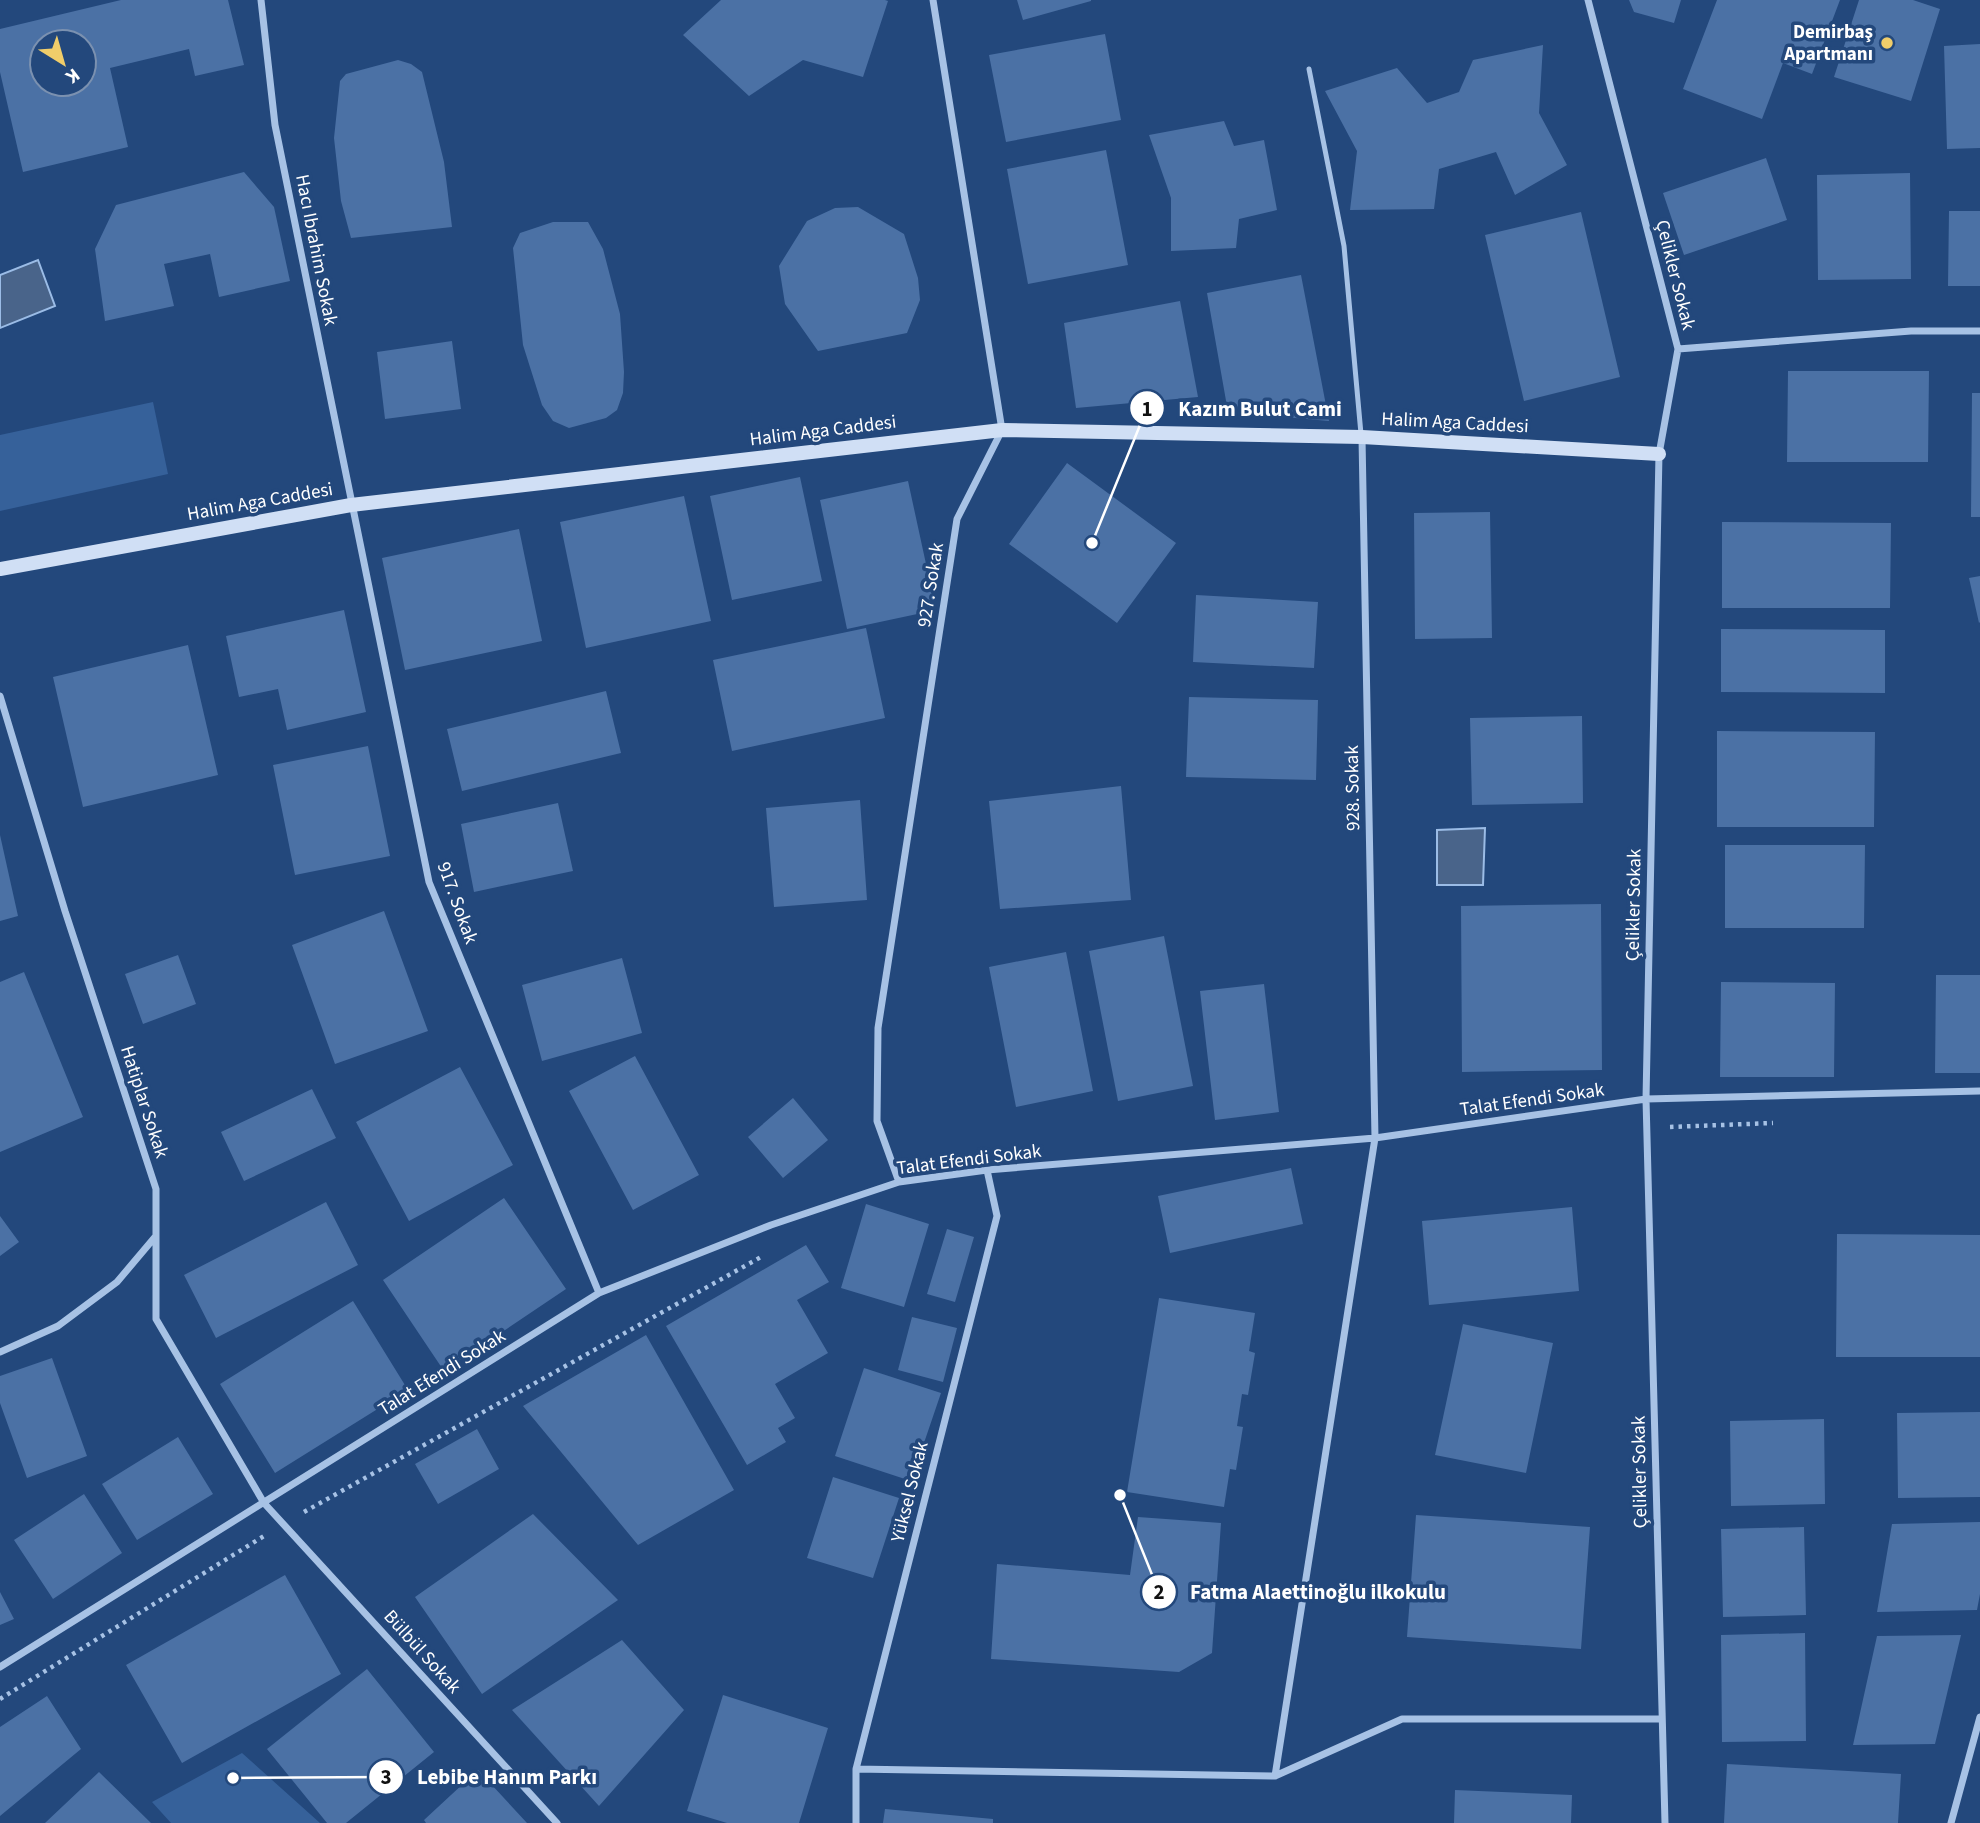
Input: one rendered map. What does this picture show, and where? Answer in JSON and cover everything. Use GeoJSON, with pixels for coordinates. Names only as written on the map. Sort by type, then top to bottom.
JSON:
{"type":"FeatureCollection","features":[{"type":"Feature","properties":{"kind":"street","name":"Hacı Ibrahim Sokak"},"geometry":{"type":"LineString","coordinates":[[261,0],[275,125],[351,505]]}},
{"type":"Feature","properties":{"kind":"street"},"geometry":{"type":"LineString","coordinates":[[933,0],[1002,430]]}},
{"type":"Feature","properties":{"kind":"street","name":"Çelikler Sokak"},"geometry":{"type":"LineString","coordinates":[[1588,0],[1678,349],[1659,454],[1646,1100],[1665,1823]]}},
{"type":"Feature","properties":{"kind":"street"},"geometry":{"type":"LineString","coordinates":[[1678,349],[1911,331],[1980,331]]}},
{"type":"Feature","properties":{"kind":"street","name":"Halim Aga Caddesi"},"geometry":{"type":"LineString","coordinates":[[0,569],[351,505],[1002,430],[1362,437],[1659,454]]}},
{"type":"Feature","properties":{"kind":"street","name":"927. Sokak"},"geometry":{"type":"LineString","coordinates":[[899,1182],[877,1121],[878,1028],[957,519],[1002,430]]}},
{"type":"Feature","properties":{"kind":"street","name":"928. Sokak"},"geometry":{"type":"LineString","coordinates":[[1275,1776],[1376,1138],[1362,437]]}},
{"type":"Feature","properties":{"kind":"street","name":"917. Sokak"},"geometry":{"type":"LineString","coordinates":[[351,505],[429,882],[599,1293]]}},
{"type":"Feature","properties":{"kind":"street","name":"Hatiplar Sokak"},"geometry":{"type":"LineString","coordinates":[[0,696],[65,911],[156,1189],[156,1319],[264,1503]]}},
{"type":"Feature","properties":{"kind":"street","name":"Talat Efendi Sokak"},"geometry":{"type":"LineString","coordinates":[[0,1667],[599,1293],[771,1225],[899,1182],[987,1170],[1376,1138],[1646,1100],[1980,1091]]}},
{"type":"Feature","properties":{"kind":"street","name":"Yüksel Sokak"},"geometry":{"type":"LineString","coordinates":[[856,1823],[856,1769],[997,1216],[987,1170]]}},
{"type":"Feature","properties":{"kind":"street"},"geometry":{"type":"LineString","coordinates":[[0,1352],[58,1326],[117,1282],[156,1236]]}},
{"type":"Feature","properties":{"kind":"street","name":"Bülbül Sokak"},"geometry":{"type":"LineString","coordinates":[[264,1503],[557,1823]]}},
{"type":"Feature","properties":{"kind":"street"},"geometry":{"type":"LineString","coordinates":[[1951,1823],[1980,1717]]}},
{"type":"Feature","properties":{"kind":"street"},"geometry":{"type":"LineString","coordinates":[[856,1769],[1275,1776],[1402,1719],[1662,1718]]}},
{"type":"Feature","properties":{"kind":"lane"},"geometry":{"type":"LineString","coordinates":[[1308,69],[1344,246],[1362,437]]}},
{"type":"Feature","properties":{"kind":"shaded area"},"geometry":{"type":"Polygon","coordinates":[[[38,260],[55,306],[0,328],[0,275],[38,260]]]}},
{"type":"Feature","properties":{"kind":"shaded area"},"geometry":{"type":"Polygon","coordinates":[[[153,402],[168,474],[0,511],[0,435],[153,402]]]}},
{"type":"Feature","properties":{"kind":"shaded area"},"geometry":{"type":"Polygon","coordinates":[[[1485,828],[1483,885],[1437,885],[1437,830],[1485,828]]]}},
{"type":"Feature","properties":{"kind":"shaded area"},"geometry":{"type":"Polygon","coordinates":[[[242,1753],[320,1823],[171,1823],[152,1802],[242,1753]]]}},
{"type":"Feature","properties":{"kind":"building"},"geometry":{"type":"Polygon","coordinates":[[[121,0],[228,0],[244,65],[195,76],[189,49],[110,68],[128,147],[23,172],[0,72],[0,29],[121,0]]]}},
{"type":"Feature","properties":{"kind":"building"},"geometry":{"type":"Polygon","coordinates":[[[721,0],[888,1],[863,77],[803,60],[749,96],[683,35],[721,0]]]}},
{"type":"Feature","properties":{"kind":"building"},"geometry":{"type":"Polygon","coordinates":[[[1017,0],[1091,0],[1091,1],[1023,20],[1017,0]]]}},
{"type":"Feature","properties":{"kind":"building"},"geometry":{"type":"Polygon","coordinates":[[[1629,0],[1681,0],[1674,23],[1634,12],[1629,0]]]}},
{"type":"Feature","properties":{"kind":"building"},"geometry":{"type":"Polygon","coordinates":[[[1717,0],[1840,0],[1812,74],[1783,63],[1762,119],[1683,89],[1717,0]]]}},
{"type":"Feature","properties":{"kind":"building","name":"Demirbaş Apartmanı"},"geometry":{"type":"Polygon","coordinates":[[[1859,0],[1913,0],[1940,9],[1911,101],[1834,77],[1859,0]]]}},
{"type":"Feature","properties":{"kind":"building"},"geometry":{"type":"Polygon","coordinates":[[[1105,34],[1121,120],[1006,142],[989,55],[1105,34]]]}},
{"type":"Feature","properties":{"kind":"building"},"geometry":{"type":"Polygon","coordinates":[[[1980,44],[1980,148],[1947,149],[1944,46],[1980,44]]]}},
{"type":"Feature","properties":{"kind":"building"},"geometry":{"type":"Polygon","coordinates":[[[1543,45],[1539,113],[1567,165],[1515,195],[1496,152],[1439,169],[1434,209],[1350,210],[1357,151],[1325,91],[1397,68],[1427,103],[1459,92],[1473,60],[1543,45]]]}},
{"type":"Feature","properties":{"kind":"building"},"geometry":{"type":"Polygon","coordinates":[[[398,60],[411,64],[422,72],[444,162],[452,227],[351,238],[341,201],[334,138],[340,81],[346,74],[398,60]]]}},
{"type":"Feature","properties":{"kind":"building"},"geometry":{"type":"Polygon","coordinates":[[[1224,121],[1234,146],[1264,140],[1277,210],[1239,219],[1236,248],[1171,251],[1171,198],[1149,135],[1224,121]]]}},
{"type":"Feature","properties":{"kind":"building"},"geometry":{"type":"Polygon","coordinates":[[[1106,150],[1128,265],[1028,284],[1007,169],[1106,150]]]}},
{"type":"Feature","properties":{"kind":"building"},"geometry":{"type":"Polygon","coordinates":[[[1766,158],[1787,220],[1684,255],[1663,193],[1766,158]]]}},
{"type":"Feature","properties":{"kind":"building"},"geometry":{"type":"Polygon","coordinates":[[[244,172],[274,207],[290,281],[219,297],[210,254],[164,264],[174,306],[105,321],[95,249],[116,205],[244,172]]]}},
{"type":"Feature","properties":{"kind":"building"},"geometry":{"type":"Polygon","coordinates":[[[1910,173],[1911,279],[1818,280],[1817,175],[1910,173]]]}},
{"type":"Feature","properties":{"kind":"building"},"geometry":{"type":"Polygon","coordinates":[[[858,207],[904,234],[918,278],[920,300],[907,333],[818,351],[785,304],[779,266],[807,221],[835,208],[858,207]]]}},
{"type":"Feature","properties":{"kind":"building"},"geometry":{"type":"Polygon","coordinates":[[[1949,211],[1980,211],[1980,286],[1948,286],[1949,211]]]}},
{"type":"Feature","properties":{"kind":"building"},"geometry":{"type":"Polygon","coordinates":[[[1581,212],[1620,377],[1524,401],[1485,235],[1581,212]]]}},
{"type":"Feature","properties":{"kind":"building"},"geometry":{"type":"Polygon","coordinates":[[[553,222],[588,222],[603,249],[620,314],[624,372],[623,393],[617,410],[606,418],[569,428],[553,421],[542,405],[523,345],[513,248],[520,233],[553,222]]]}},
{"type":"Feature","properties":{"kind":"building"},"geometry":{"type":"Polygon","coordinates":[[[1301,275],[1329,421],[1228,412],[1207,293],[1301,275]]]}},
{"type":"Feature","properties":{"kind":"building"},"geometry":{"type":"Polygon","coordinates":[[[1180,301],[1198,397],[1076,408],[1064,323],[1180,301]]]}},
{"type":"Feature","properties":{"kind":"building"},"geometry":{"type":"Polygon","coordinates":[[[452,341],[461,409],[385,419],[377,352],[452,341]]]}},
{"type":"Feature","properties":{"kind":"building"},"geometry":{"type":"Polygon","coordinates":[[[1788,371],[1929,371],[1928,462],[1787,462],[1788,371]]]}},
{"type":"Feature","properties":{"kind":"building"},"geometry":{"type":"Polygon","coordinates":[[[1972,393],[1980,393],[1980,517],[1971,517],[1972,393]]]}},
{"type":"Feature","properties":{"kind":"building"},"geometry":{"type":"Polygon","coordinates":[[[1067,463],[1176,543],[1117,623],[1009,544],[1067,463]]]}},
{"type":"Feature","properties":{"kind":"building"},"geometry":{"type":"Polygon","coordinates":[[[800,477],[822,581],[732,600],[710,496],[800,477]]]}},
{"type":"Feature","properties":{"kind":"building"},"geometry":{"type":"Polygon","coordinates":[[[908,481],[936,610],[847,629],[820,500],[908,481]]]}},
{"type":"Feature","properties":{"kind":"building"},"geometry":{"type":"Polygon","coordinates":[[[684,496],[711,621],[586,648],[560,522],[684,496]]]}},
{"type":"Feature","properties":{"kind":"building"},"geometry":{"type":"Polygon","coordinates":[[[1490,512],[1492,638],[1415,639],[1414,513],[1490,512]]]}},
{"type":"Feature","properties":{"kind":"building"},"geometry":{"type":"Polygon","coordinates":[[[1722,522],[1891,523],[1890,608],[1722,608],[1722,522]]]}},
{"type":"Feature","properties":{"kind":"building"},"geometry":{"type":"Polygon","coordinates":[[[519,529],[542,641],[405,670],[382,558],[519,529]]]}},
{"type":"Feature","properties":{"kind":"building"},"geometry":{"type":"Polygon","coordinates":[[[1980,576],[1980,622],[1979,623],[1969,578],[1980,576]]]}},
{"type":"Feature","properties":{"kind":"building"},"geometry":{"type":"Polygon","coordinates":[[[1196,595],[1318,602],[1314,668],[1193,662],[1196,595]]]}},
{"type":"Feature","properties":{"kind":"building"},"geometry":{"type":"Polygon","coordinates":[[[344,610],[366,712],[287,730],[278,689],[239,697],[226,636],[344,610]]]}},
{"type":"Feature","properties":{"kind":"building"},"geometry":{"type":"Polygon","coordinates":[[[866,628],[885,718],[732,751],[713,660],[866,628]]]}},
{"type":"Feature","properties":{"kind":"building"},"geometry":{"type":"Polygon","coordinates":[[[1721,629],[1885,630],[1885,693],[1721,692],[1721,629]]]}},
{"type":"Feature","properties":{"kind":"building"},"geometry":{"type":"Polygon","coordinates":[[[188,645],[218,775],[83,807],[53,677],[188,645]]]}},
{"type":"Feature","properties":{"kind":"building"},"geometry":{"type":"Polygon","coordinates":[[[606,691],[621,753],[462,791],[447,729],[606,691]]]}},
{"type":"Feature","properties":{"kind":"building"},"geometry":{"type":"Polygon","coordinates":[[[1189,697],[1318,700],[1316,780],[1186,777],[1189,697]]]}},
{"type":"Feature","properties":{"kind":"building"},"geometry":{"type":"Polygon","coordinates":[[[1582,716],[1583,803],[1472,805],[1470,718],[1582,716]]]}},
{"type":"Feature","properties":{"kind":"building"},"geometry":{"type":"Polygon","coordinates":[[[1717,731],[1875,732],[1874,827],[1717,827],[1717,731]]]}},
{"type":"Feature","properties":{"kind":"building"},"geometry":{"type":"Polygon","coordinates":[[[368,746],[390,856],[295,875],[273,765],[368,746]]]}},
{"type":"Feature","properties":{"kind":"building"},"geometry":{"type":"Polygon","coordinates":[[[1121,786],[1131,900],[1000,909],[989,801],[1121,786]]]}},
{"type":"Feature","properties":{"kind":"building"},"geometry":{"type":"Polygon","coordinates":[[[860,800],[867,900],[774,907],[766,808],[860,800]]]}},
{"type":"Feature","properties":{"kind":"building"},"geometry":{"type":"Polygon","coordinates":[[[558,803],[573,871],[474,892],[461,824],[558,803]]]}},
{"type":"Feature","properties":{"kind":"building"},"geometry":{"type":"Polygon","coordinates":[[[0,835],[18,916],[0,921],[0,835]]]}},
{"type":"Feature","properties":{"kind":"building"},"geometry":{"type":"Polygon","coordinates":[[[1725,845],[1865,845],[1864,928],[1725,928],[1725,845]]]}},
{"type":"Feature","properties":{"kind":"building"},"geometry":{"type":"Polygon","coordinates":[[[1601,904],[1602,1070],[1462,1072],[1461,906],[1601,904]]]}},
{"type":"Feature","properties":{"kind":"building"},"geometry":{"type":"Polygon","coordinates":[[[384,911],[428,1031],[335,1064],[292,945],[384,911]]]}},
{"type":"Feature","properties":{"kind":"building"},"geometry":{"type":"Polygon","coordinates":[[[1164,936],[1193,1086],[1118,1101],[1089,951],[1164,936]]]}},
{"type":"Feature","properties":{"kind":"building"},"geometry":{"type":"Polygon","coordinates":[[[1066,952],[1093,1091],[1016,1107],[989,967],[1066,952]]]}},
{"type":"Feature","properties":{"kind":"building"},"geometry":{"type":"Polygon","coordinates":[[[178,955],[196,1004],[143,1024],[125,974],[178,955]]]}},
{"type":"Feature","properties":{"kind":"building"},"geometry":{"type":"Polygon","coordinates":[[[622,958],[642,1033],[542,1061],[522,985],[622,958]]]}},
{"type":"Feature","properties":{"kind":"building"},"geometry":{"type":"Polygon","coordinates":[[[24,972],[83,1117],[0,1152],[0,982],[24,972]]]}},
{"type":"Feature","properties":{"kind":"building"},"geometry":{"type":"Polygon","coordinates":[[[1936,975],[1980,975],[1980,1073],[1935,1073],[1936,975]]]}},
{"type":"Feature","properties":{"kind":"building"},"geometry":{"type":"Polygon","coordinates":[[[1721,982],[1835,983],[1834,1077],[1720,1077],[1721,982]]]}},
{"type":"Feature","properties":{"kind":"building"},"geometry":{"type":"Polygon","coordinates":[[[1264,984],[1279,1112],[1215,1120],[1200,991],[1264,984]]]}},
{"type":"Feature","properties":{"kind":"building"},"geometry":{"type":"Polygon","coordinates":[[[635,1056],[699,1175],[633,1210],[569,1091],[635,1056]]]}},
{"type":"Feature","properties":{"kind":"building"},"geometry":{"type":"Polygon","coordinates":[[[460,1067],[513,1165],[409,1221],[356,1122],[460,1067]]]}},
{"type":"Feature","properties":{"kind":"building"},"geometry":{"type":"Polygon","coordinates":[[[312,1089],[336,1138],[244,1181],[221,1132],[312,1089]]]}},
{"type":"Feature","properties":{"kind":"building"},"geometry":{"type":"Polygon","coordinates":[[[793,1098],[828,1140],[783,1178],[748,1137],[793,1098]]]}},
{"type":"Feature","properties":{"kind":"building"},"geometry":{"type":"Polygon","coordinates":[[[1291,1168],[1303,1224],[1170,1253],[1158,1196],[1291,1168]]]}},
{"type":"Feature","properties":{"kind":"building"},"geometry":{"type":"Polygon","coordinates":[[[504,1198],[566,1289],[444,1371],[383,1280],[504,1198]]]}},
{"type":"Feature","properties":{"kind":"building"},"geometry":{"type":"Polygon","coordinates":[[[326,1202],[358,1265],[216,1338],[184,1275],[326,1202]]]}},
{"type":"Feature","properties":{"kind":"building"},"geometry":{"type":"Polygon","coordinates":[[[866,1204],[929,1224],[904,1307],[841,1288],[866,1204]]]}},
{"type":"Feature","properties":{"kind":"building"},"geometry":{"type":"Polygon","coordinates":[[[1572,1207],[1579,1291],[1429,1305],[1422,1221],[1572,1207]]]}},
{"type":"Feature","properties":{"kind":"building"},"geometry":{"type":"Polygon","coordinates":[[[0,1216],[19,1242],[0,1256],[0,1216]]]}},
{"type":"Feature","properties":{"kind":"building"},"geometry":{"type":"Polygon","coordinates":[[[947,1229],[974,1237],[955,1302],[927,1294],[947,1229]]]}},
{"type":"Feature","properties":{"kind":"building"},"geometry":{"type":"Polygon","coordinates":[[[1837,1234],[1980,1235],[1980,1357],[1836,1357],[1837,1234]]]}},
{"type":"Feature","properties":{"kind":"building"},"geometry":{"type":"Polygon","coordinates":[[[806,1245],[829,1282],[797,1300],[828,1353],[775,1384],[795,1418],[778,1428],[786,1442],[747,1465],[666,1326],[806,1245]]]}},
{"type":"Feature","properties":{"kind":"building"},"geometry":{"type":"Polygon","coordinates":[[[1159,1298],[1255,1313],[1249,1351],[1255,1353],[1248,1395],[1242,1394],[1237,1426],[1243,1427],[1236,1470],[1230,1469],[1224,1507],[1127,1492],[1159,1298]]]}},
{"type":"Feature","properties":{"kind":"building"},"geometry":{"type":"Polygon","coordinates":[[[353,1301],[408,1390],[275,1473],[220,1384],[353,1301]]]}},
{"type":"Feature","properties":{"kind":"building"},"geometry":{"type":"Polygon","coordinates":[[[912,1317],[957,1328],[943,1382],[898,1370],[912,1317]]]}},
{"type":"Feature","properties":{"kind":"building"},"geometry":{"type":"Polygon","coordinates":[[[1463,1324],[1553,1343],[1526,1473],[1435,1455],[1463,1324]]]}},
{"type":"Feature","properties":{"kind":"building"},"geometry":{"type":"Polygon","coordinates":[[[646,1335],[734,1490],[638,1545],[523,1406],[646,1335]]]}},
{"type":"Feature","properties":{"kind":"building"},"geometry":{"type":"Polygon","coordinates":[[[52,1358],[87,1456],[27,1478],[0,1403],[0,1376],[52,1358]]]}},
{"type":"Feature","properties":{"kind":"building"},"geometry":{"type":"Polygon","coordinates":[[[864,1368],[941,1393],[911,1481],[835,1456],[864,1368]]]}},
{"type":"Feature","properties":{"kind":"building"},"geometry":{"type":"Polygon","coordinates":[[[1980,1412],[1980,1497],[1898,1498],[1897,1413],[1980,1412]]]}},
{"type":"Feature","properties":{"kind":"building"},"geometry":{"type":"Polygon","coordinates":[[[1824,1419],[1825,1504],[1731,1506],[1730,1421],[1824,1419]]]}},
{"type":"Feature","properties":{"kind":"building"},"geometry":{"type":"Polygon","coordinates":[[[477,1429],[499,1469],[438,1504],[415,1464],[477,1429]]]}},
{"type":"Feature","properties":{"kind":"building"},"geometry":{"type":"Polygon","coordinates":[[[178,1437],[213,1494],[137,1540],[102,1484],[178,1437]]]}},
{"type":"Feature","properties":{"kind":"building"},"geometry":{"type":"Polygon","coordinates":[[[833,1477],[899,1498],[873,1578],[807,1558],[833,1477]]]}},
{"type":"Feature","properties":{"kind":"building"},"geometry":{"type":"Polygon","coordinates":[[[84,1494],[122,1553],[53,1599],[14,1540],[84,1494]]]}},
{"type":"Feature","properties":{"kind":"building"},"geometry":{"type":"Polygon","coordinates":[[[533,1514],[618,1600],[482,1694],[415,1597],[533,1514]]]}},
{"type":"Feature","properties":{"kind":"building"},"geometry":{"type":"Polygon","coordinates":[[[1416,1515],[1590,1527],[1581,1649],[1407,1637],[1416,1515]]]}},
{"type":"Feature","properties":{"kind":"building"},"geometry":{"type":"Polygon","coordinates":[[[1138,1517],[1221,1523],[1212,1653],[1179,1672],[991,1659],[997,1564],[1130,1575],[1138,1517]]]}},
{"type":"Feature","properties":{"kind":"building"},"geometry":{"type":"Polygon","coordinates":[[[1980,1522],[1980,1594],[1977,1610],[1877,1612],[1892,1524],[1980,1522]]]}},
{"type":"Feature","properties":{"kind":"building"},"geometry":{"type":"Polygon","coordinates":[[[1804,1527],[1806,1615],[1723,1617],[1721,1529],[1804,1527]]]}},
{"type":"Feature","properties":{"kind":"building"},"geometry":{"type":"Polygon","coordinates":[[[285,1575],[341,1674],[182,1763],[126,1665],[285,1575]]]}},
{"type":"Feature","properties":{"kind":"building"},"geometry":{"type":"Polygon","coordinates":[[[0,1592],[14,1619],[0,1625],[0,1592]]]}},
{"type":"Feature","properties":{"kind":"building"},"geometry":{"type":"Polygon","coordinates":[[[1805,1633],[1806,1741],[1722,1742],[1721,1635],[1805,1633]]]}},
{"type":"Feature","properties":{"kind":"building"},"geometry":{"type":"Polygon","coordinates":[[[1961,1635],[1935,1744],[1853,1745],[1877,1636],[1961,1635]]]}},
{"type":"Feature","properties":{"kind":"building"},"geometry":{"type":"Polygon","coordinates":[[[622,1640],[684,1710],[599,1806],[512,1710],[622,1640]]]}},
{"type":"Feature","properties":{"kind":"building"},"geometry":{"type":"Polygon","coordinates":[[[367,1669],[434,1752],[346,1823],[327,1823],[267,1749],[367,1669]]]}},
{"type":"Feature","properties":{"kind":"building"},"geometry":{"type":"Polygon","coordinates":[[[723,1695],[828,1728],[799,1823],[727,1823],[687,1811],[723,1695]]]}},
{"type":"Feature","properties":{"kind":"building"},"geometry":{"type":"Polygon","coordinates":[[[47,1696],[81,1749],[0,1816],[0,1727],[47,1696]]]}},
{"type":"Feature","properties":{"kind":"building"},"geometry":{"type":"Polygon","coordinates":[[[1727,1764],[1901,1774],[1898,1823],[1724,1823],[1727,1764]]]}},
{"type":"Feature","properties":{"kind":"building"},"geometry":{"type":"Polygon","coordinates":[[[478,1770],[527,1823],[426,1823],[424,1820],[478,1770]]]}},
{"type":"Feature","properties":{"kind":"building"},"geometry":{"type":"Polygon","coordinates":[[[99,1772],[151,1823],[45,1823],[99,1772]]]}},
{"type":"Feature","properties":{"kind":"building"},"geometry":{"type":"Polygon","coordinates":[[[1455,1790],[1572,1795],[1571,1823],[1454,1823],[1455,1790]]]}},
{"type":"Feature","properties":{"kind":"building"},"geometry":{"type":"Polygon","coordinates":[[[885,1809],[993,1819],[993,1823],[883,1823],[885,1809]]]}},
{"type":"Feature","properties":{"kind":"place","name":"Demirbaş Apartmanı"},"geometry":{"type":"Point","coordinates":[1887,43]}},
{"type":"Feature","properties":{"kind":"place","name":"Kazım Bulut Cami"},"geometry":{"type":"Point","coordinates":[1092,543]}},
{"type":"Feature","properties":{"kind":"place","name":"Fatma Alaettinoğlu ilkokulu"},"geometry":{"type":"Point","coordinates":[1120,1495]}},
{"type":"Feature","properties":{"kind":"place","name":"Lebibe Hanım Parkı"},"geometry":{"type":"Point","coordinates":[233,1778]}}]}
